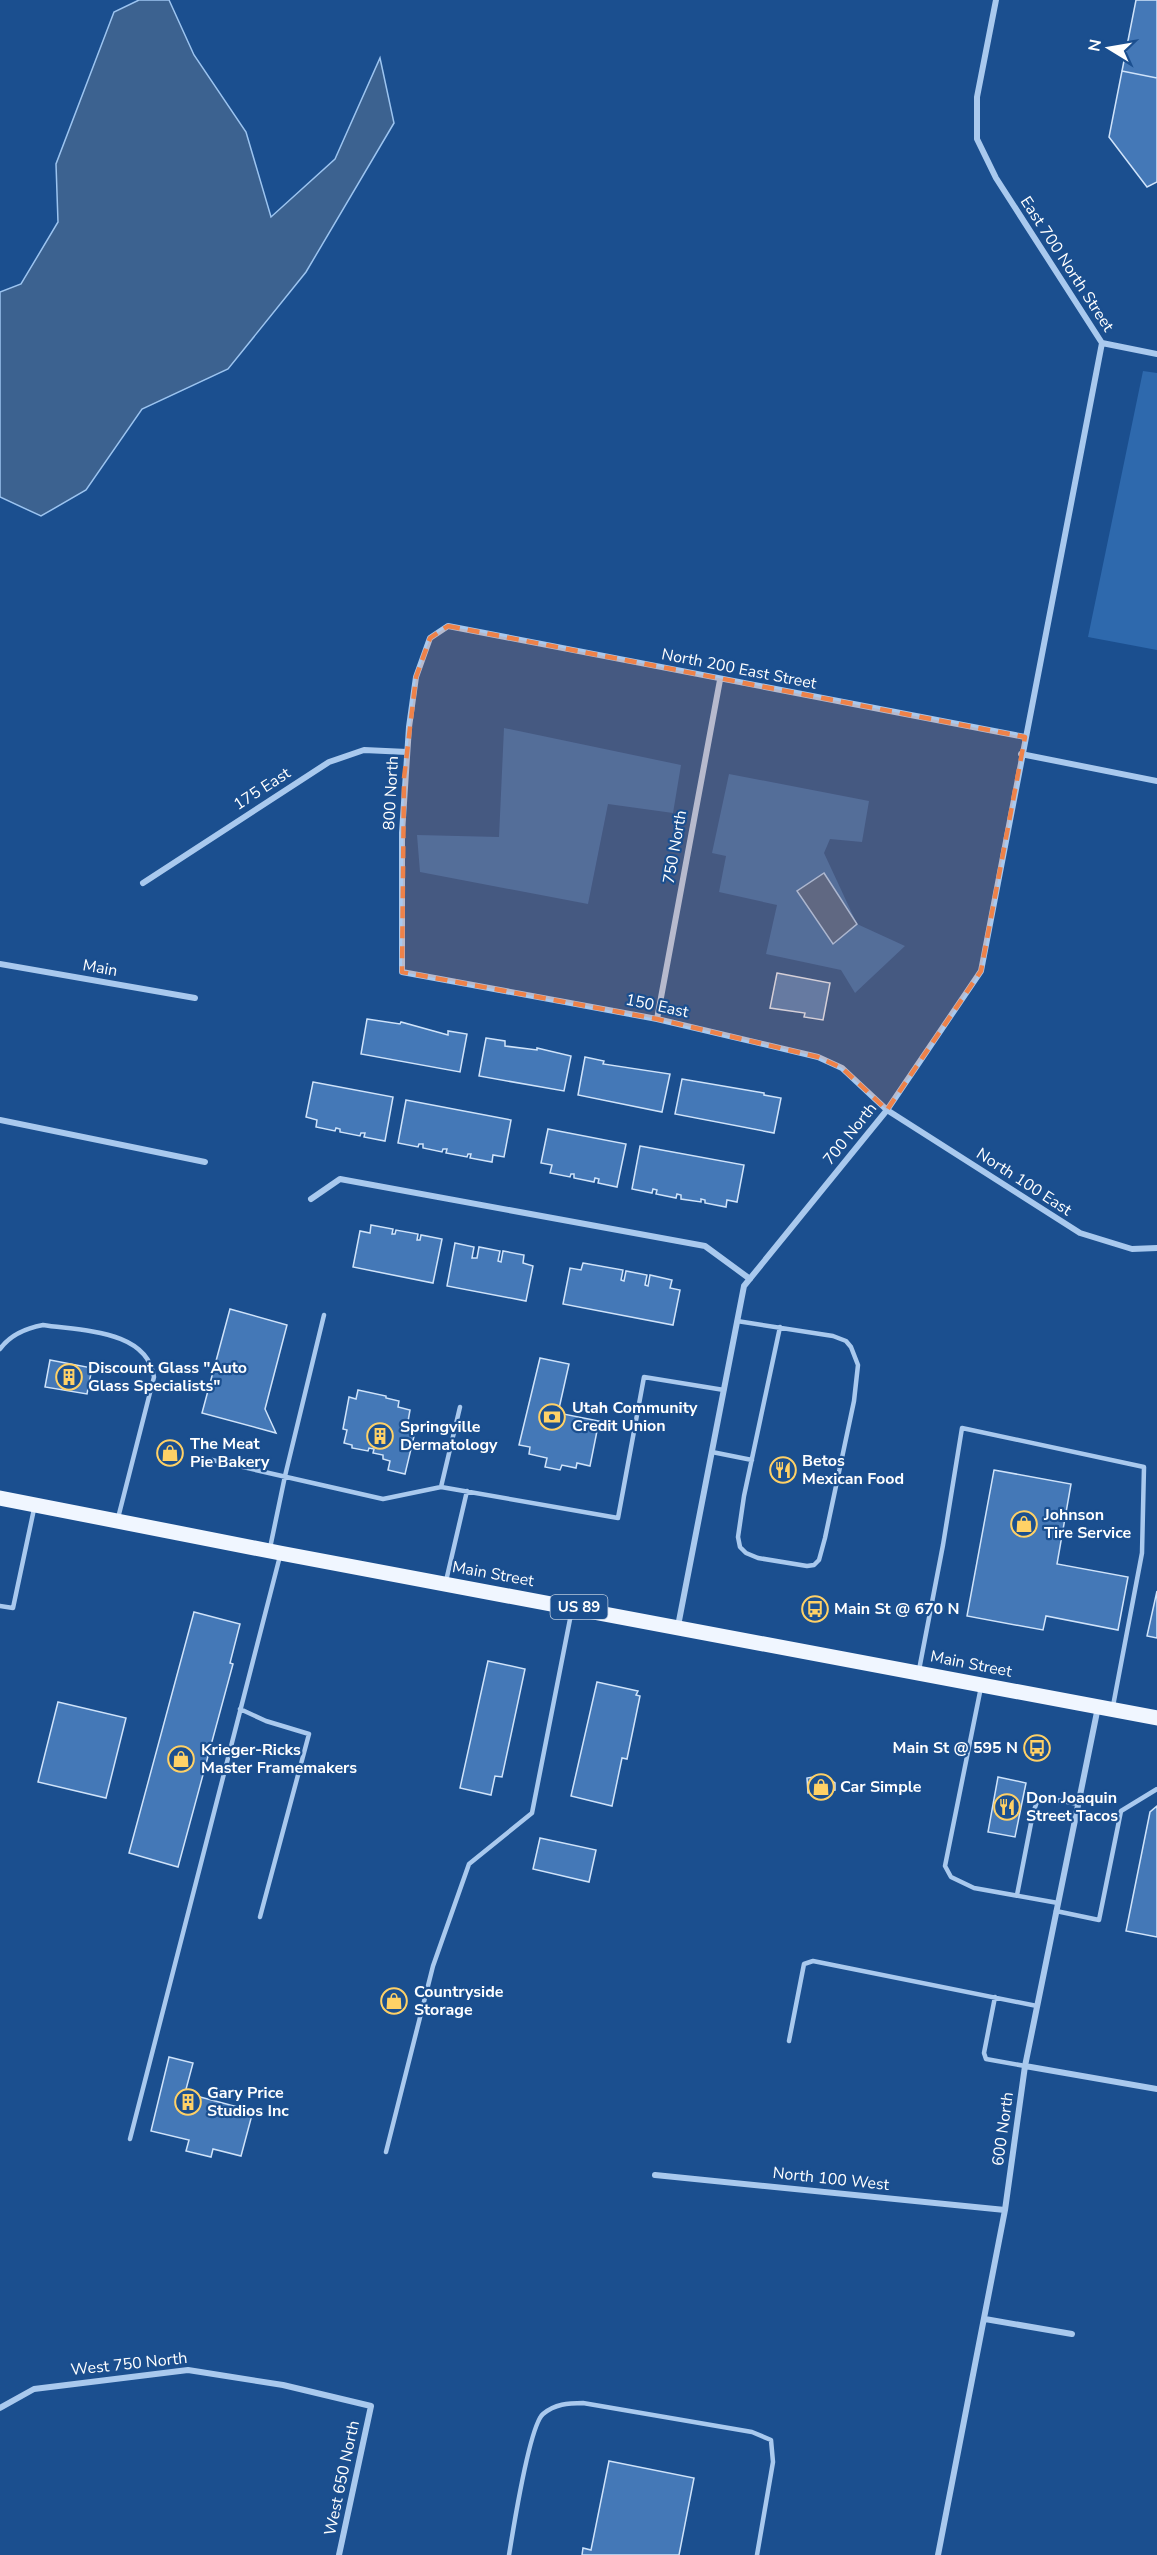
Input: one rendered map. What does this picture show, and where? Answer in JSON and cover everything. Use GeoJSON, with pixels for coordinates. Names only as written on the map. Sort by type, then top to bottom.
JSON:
{"type":"FeatureCollection","features":[{"type":"Feature","properties":{"kind":"main road","name":"Main Street"},"geometry":{"type":"LineString","coordinates":[[0,1498],[1157,1718]]}},
{"type":"Feature","properties":{"kind":"street","name":"East 700 North Street"},"geometry":{"type":"LineString","coordinates":[[996,0],[977,97],[977,139],[996,178],[1102,343],[1042,655]]}},
{"type":"Feature","properties":{"kind":"street"},"geometry":{"type":"LineString","coordinates":[[1102,343],[1157,354]]}},
{"type":"Feature","properties":{"kind":"street","name":"North 200 East Street"},"geometry":{"type":"LineString","coordinates":[[447,626],[1025,737]]}},
{"type":"Feature","properties":{"kind":"street","name":"800 North"},"geometry":{"type":"LineString","coordinates":[[402,972],[402,832],[406,752],[416,677],[430,638],[447,626]]}},
{"type":"Feature","properties":{"kind":"street","name":"700 North"},"geometry":{"type":"LineString","coordinates":[[678,1626],[744,1286],[887,1110],[981,972],[1021,754],[1042,655]]}},
{"type":"Feature","properties":{"kind":"street","name":"750 North"},"geometry":{"type":"LineString","coordinates":[[657,1019],[720,680]]}},
{"type":"Feature","properties":{"kind":"street","name":"175 East"},"geometry":{"type":"LineString","coordinates":[[143,883],[329,762],[364,750],[406,752]]}},
{"type":"Feature","properties":{"kind":"street"},"geometry":{"type":"LineString","coordinates":[[1021,754],[1157,781]]}},
{"type":"Feature","properties":{"kind":"street","name":"Main"},"geometry":{"type":"LineString","coordinates":[[0,964],[195,998]]}},
{"type":"Feature","properties":{"kind":"street","name":"150 East"},"geometry":{"type":"LineString","coordinates":[[402,972],[657,1019],[818,1057],[842,1068],[887,1110]]}},
{"type":"Feature","properties":{"kind":"street","name":"North 100 East"},"geometry":{"type":"LineString","coordinates":[[887,1110],[1080,1233],[1132,1249],[1157,1248]]}},
{"type":"Feature","properties":{"kind":"street"},"geometry":{"type":"LineString","coordinates":[[0,1120],[205,1162]]}},
{"type":"Feature","properties":{"kind":"street"},"geometry":{"type":"LineString","coordinates":[[311,1199],[340,1179],[705,1246],[750,1279]]}},
{"type":"Feature","properties":{"kind":"street","name":"600 North"},"geometry":{"type":"LineString","coordinates":[[938,2555],[1005,2210],[1025,2066],[1078,1804],[1105,1708]]}},
{"type":"Feature","properties":{"kind":"street"},"geometry":{"type":"LineString","coordinates":[[1025,2066],[1157,2089]]}},
{"type":"Feature","properties":{"kind":"street","name":"North 100 West"},"geometry":{"type":"LineString","coordinates":[[655,2175],[1005,2210]]}},
{"type":"Feature","properties":{"kind":"street"},"geometry":{"type":"LineString","coordinates":[[985,2319],[1072,2334]]}},
{"type":"Feature","properties":{"kind":"street","name":"West 750 North"},"geometry":{"type":"LineString","coordinates":[[0,2408],[34,2389],[188,2370],[283,2385],[371,2406]]}},
{"type":"Feature","properties":{"kind":"street","name":"West 650 North"},"geometry":{"type":"LineString","coordinates":[[339,2555],[371,2406]]}},
{"type":"Feature","properties":{"kind":"lane"},"geometry":{"type":"LineString","coordinates":[[130,2139],[240,1709],[275,1552],[285,1476],[324,1315]]}},
{"type":"Feature","properties":{"kind":"lane"},"geometry":{"type":"LineString","coordinates":[[737,1321],[780,1327],[833,1336],[846,1341],[858,1365],[854,1401],[825,1538],[819,1560],[814,1564],[789,1564],[758,1558],[746,1553],[740,1546],[739,1530],[780,1327]]}},
{"type":"Feature","properties":{"kind":"lane"},"geometry":{"type":"LineString","coordinates":[[0,1349],[8,1340],[21,1332],[43,1325],[120,1338],[134,1345],[149,1362],[154,1377],[117,1521]]}},
{"type":"Feature","properties":{"kind":"lane"},"geometry":{"type":"LineString","coordinates":[[212,1460],[383,1499],[441,1487],[618,1518],[644,1377],[724,1390]]}},
{"type":"Feature","properties":{"kind":"lane"},"geometry":{"type":"LineString","coordinates":[[441,1487],[460,1407]]}},
{"type":"Feature","properties":{"kind":"lane"},"geometry":{"type":"LineString","coordinates":[[918,1672],[943,1545],[962,1428],[1143,1467],[1142,1553],[1105,1708]]}},
{"type":"Feature","properties":{"kind":"lane"},"geometry":{"type":"LineString","coordinates":[[712,1452],[752,1460]]}},
{"type":"Feature","properties":{"kind":"lane"},"geometry":{"type":"LineString","coordinates":[[446,1584],[467,1491]]}},
{"type":"Feature","properties":{"kind":"lane"},"geometry":{"type":"LineString","coordinates":[[0,1606],[13,1608],[34,1504]]}},
{"type":"Feature","properties":{"kind":"lane"},"geometry":{"type":"LineString","coordinates":[[386,2152],[433,1965],[469,1864],[532,1813],[573,1606]]}},
{"type":"Feature","properties":{"kind":"lane"},"geometry":{"type":"LineString","coordinates":[[981,1684],[945,1866],[951,1877],[974,1888],[1058,1903]]}},
{"type":"Feature","properties":{"kind":"lane"},"geometry":{"type":"LineString","coordinates":[[240,1709],[266,1721],[309,1734],[260,1917]]}},
{"type":"Feature","properties":{"kind":"lane"},"geometry":{"type":"LineString","coordinates":[[1056,1911],[1099,1920],[1121,1811],[1157,1789]]}},
{"type":"Feature","properties":{"kind":"lane"},"geometry":{"type":"LineString","coordinates":[[1017,1895],[1033,1813],[1038,1799],[1046,1798],[1078,1804]]}},
{"type":"Feature","properties":{"kind":"lane"},"geometry":{"type":"LineString","coordinates":[[789,2041],[804,1964],[813,1961],[1037,2006]]}},
{"type":"Feature","properties":{"kind":"lane"},"geometry":{"type":"LineString","coordinates":[[995,1997],[984,2054],[986,2059],[1025,2066]]}},
{"type":"Feature","properties":{"kind":"lane"},"geometry":{"type":"LineString","coordinates":[[509,2555],[529,2446],[541,2415],[562,2403],[583,2403],[752,2432],[771,2440],[773,2462],[757,2555]]}},
{"type":"Feature","properties":{"kind":"highlighted area"},"geometry":{"type":"Polygon","coordinates":[[[448,626],[1025,737],[981,971],[887,1110],[842,1068],[818,1057],[657,1019],[402,972],[404,778],[416,677],[430,638],[448,626]]]}},
{"type":"Feature","properties":{"kind":"shaded area"},"geometry":{"type":"Polygon","coordinates":[[[139,0],[169,0],[194,55],[246,132],[271,217],[335,159],[380,58],[394,123],[306,272],[228,369],[142,409],[86,490],[41,516],[0,497],[0,292],[21,284],[58,222],[56,164],[114,12],[139,0]]]}},
{"type":"Feature","properties":{"kind":"shaded area"},"geometry":{"type":"Polygon","coordinates":[[[1143,371],[1157,373],[1157,650],[1088,637],[1143,371]]]}},
{"type":"Feature","properties":{"kind":"shaded area"},"geometry":{"type":"Polygon","coordinates":[[[504,728],[681,765],[673,813],[608,804],[588,904],[420,872],[417,835],[499,837],[504,728]]]}},
{"type":"Feature","properties":{"kind":"shaded area"},"geometry":{"type":"Polygon","coordinates":[[[729,774],[869,801],[862,842],[830,839],[824,853],[857,924],[905,946],[855,993],[841,970],[766,954],[777,905],[719,892],[726,856],[712,853],[729,774]]]}},
{"type":"Feature","properties":{"kind":"shaded area"},"geometry":{"type":"Polygon","coordinates":[[[824,873],[857,924],[833,944],[797,891],[824,873]]]}},
{"type":"Feature","properties":{"kind":"building"},"geometry":{"type":"Polygon","coordinates":[[[1136,0],[1157,0],[1157,78],[1122,71],[1136,0]]]}},
{"type":"Feature","properties":{"kind":"building"},"geometry":{"type":"Polygon","coordinates":[[[1122,71],[1157,78],[1157,182],[1147,187],[1109,137],[1122,71]]]}},
{"type":"Feature","properties":{"kind":"building"},"geometry":{"type":"Polygon","coordinates":[[[777,973],[830,983],[823,1020],[804,1017],[805,1013],[770,1008],[777,973]]]}},
{"type":"Feature","properties":{"kind":"building"},"geometry":{"type":"Polygon","coordinates":[[[367,1019],[400,1024],[401,1022],[448,1035],[448,1031],[467,1034],[460,1072],[361,1054],[367,1019]]]}},
{"type":"Feature","properties":{"kind":"building"},"geometry":{"type":"Polygon","coordinates":[[[486,1038],[505,1041],[505,1046],[537,1050],[537,1048],[571,1056],[564,1091],[479,1076],[486,1038]]]}},
{"type":"Feature","properties":{"kind":"building"},"geometry":{"type":"Polygon","coordinates":[[[585,1057],[604,1061],[603,1064],[670,1074],[662,1112],[578,1095],[585,1057]]]}},
{"type":"Feature","properties":{"kind":"building"},"geometry":{"type":"Polygon","coordinates":[[[682,1079],[781,1098],[774,1133],[675,1114],[682,1079]]]}},
{"type":"Feature","properties":{"kind":"building"},"geometry":{"type":"Polygon","coordinates":[[[313,1082],[393,1097],[385,1141],[364,1137],[365,1133],[361,1133],[360,1136],[340,1132],[340,1129],[336,1128],[335,1131],[316,1127],[317,1120],[306,1117],[313,1082]]]}},
{"type":"Feature","properties":{"kind":"building"},"geometry":{"type":"Polygon","coordinates":[[[406,1100],[511,1120],[504,1157],[493,1155],[492,1162],[470,1158],[471,1154],[467,1157],[446,1153],[447,1149],[443,1149],[442,1152],[423,1148],[423,1144],[419,1144],[418,1147],[398,1143],[406,1100]]]}},
{"type":"Feature","properties":{"kind":"building"},"geometry":{"type":"Polygon","coordinates":[[[548,1129],[626,1144],[617,1187],[598,1183],[599,1179],[595,1178],[594,1182],[574,1178],[574,1174],[570,1177],[550,1173],[552,1165],[541,1163],[548,1129]]]}},
{"type":"Feature","properties":{"kind":"building"},"geometry":{"type":"Polygon","coordinates":[[[640,1146],[744,1165],[737,1202],[727,1200],[726,1207],[705,1203],[705,1200],[701,1199],[701,1202],[681,1199],[681,1195],[677,1194],[676,1198],[656,1194],[657,1190],[653,1189],[652,1193],[632,1189],[640,1146]]]}},
{"type":"Feature","properties":{"kind":"building"},"geometry":{"type":"Polygon","coordinates":[[[371,1225],[393,1229],[392,1234],[395,1234],[396,1230],[418,1234],[417,1240],[420,1240],[421,1235],[442,1239],[433,1283],[353,1267],[360,1231],[370,1233],[371,1225]]]}},
{"type":"Feature","properties":{"kind":"building"},"geometry":{"type":"Polygon","coordinates":[[[455,1243],[474,1247],[472,1258],[477,1258],[479,1247],[500,1251],[498,1261],[501,1262],[503,1251],[524,1255],[523,1263],[533,1266],[526,1301],[447,1286],[455,1243]]]}},
{"type":"Feature","properties":{"kind":"building"},"geometry":{"type":"Polygon","coordinates":[[[583,1263],[623,1270],[621,1280],[624,1281],[626,1271],[647,1275],[645,1285],[648,1286],[650,1275],[672,1280],[670,1288],[680,1290],[673,1325],[563,1304],[570,1268],[581,1270],[583,1263]]]}},
{"type":"Feature","properties":{"kind":"building"},"geometry":{"type":"Polygon","coordinates":[[[230,1309],[287,1325],[265,1409],[276,1433],[202,1413],[230,1309]]]}},
{"type":"Feature","properties":{"kind":"building","name":"Utah Community Credit Union"},"geometry":{"type":"Polygon","coordinates":[[[540,1358],[569,1364],[558,1413],[599,1421],[590,1466],[577,1463],[576,1468],[562,1465],[560,1470],[545,1467],[547,1458],[529,1454],[530,1447],[519,1445],[540,1358]]]}},
{"type":"Feature","properties":{"kind":"building","name":"Discount Glass \"Auto Glass Specialists\""},"geometry":{"type":"Polygon","coordinates":[[[50,1360],[92,1368],[87,1394],[45,1387],[50,1360]]]}},
{"type":"Feature","properties":{"kind":"building","name":"Springville Dermatology"},"geometry":{"type":"Polygon","coordinates":[[[358,1390],[399,1401],[398,1407],[410,1410],[407,1427],[416,1428],[405,1474],[388,1470],[390,1461],[383,1459],[383,1455],[373,1453],[374,1449],[369,1448],[368,1451],[352,1448],[352,1445],[344,1443],[347,1430],[343,1429],[349,1397],[356,1399],[358,1390]]]}},
{"type":"Feature","properties":{"kind":"building","name":"The Meat Pie Bakery"},"geometry":{"type":"Polygon","coordinates":[[[168,1444],[177,1446],[173,1462],[163,1459],[168,1444]]]}},
{"type":"Feature","properties":{"kind":"building","name":"Johnson Tire Service"},"geometry":{"type":"Polygon","coordinates":[[[994,1470],[1071,1484],[1057,1564],[1128,1577],[1118,1630],[1046,1616],[1043,1630],[967,1616],[994,1470]]]}},
{"type":"Feature","properties":{"kind":"building"},"geometry":{"type":"Polygon","coordinates":[[[1157,1591],[1157,1638],[1147,1636],[1157,1591]]]}},
{"type":"Feature","properties":{"kind":"building","name":"Krieger-Ricks Master Framemakers"},"geometry":{"type":"Polygon","coordinates":[[[194,1612],[240,1624],[230,1663],[233,1664],[178,1867],[129,1853],[194,1612]]]}},
{"type":"Feature","properties":{"kind":"building"},"geometry":{"type":"Polygon","coordinates":[[[488,1661],[525,1669],[502,1777],[495,1776],[491,1795],[460,1788],[488,1661]]]}},
{"type":"Feature","properties":{"kind":"building"},"geometry":{"type":"Polygon","coordinates":[[[597,1682],[638,1691],[636,1695],[640,1696],[627,1759],[622,1758],[612,1806],[571,1796],[597,1682]]]}},
{"type":"Feature","properties":{"kind":"building"},"geometry":{"type":"Polygon","coordinates":[[[58,1702],[126,1718],[106,1798],[38,1782],[58,1702]]]}},
{"type":"Feature","properties":{"kind":"building","name":"Car Simple"},"geometry":{"type":"Polygon","coordinates":[[[824,1775],[835,1783],[835,1790],[808,1793],[807,1778],[824,1775]]]}},
{"type":"Feature","properties":{"kind":"building","name":"Don Joaquin Street Tacos"},"geometry":{"type":"Polygon","coordinates":[[[998,1777],[1026,1783],[1015,1837],[988,1832],[998,1777]]]}},
{"type":"Feature","properties":{"kind":"building"},"geometry":{"type":"Polygon","coordinates":[[[1157,1806],[1157,1937],[1126,1931],[1150,1812],[1157,1806]]]}},
{"type":"Feature","properties":{"kind":"building"},"geometry":{"type":"Polygon","coordinates":[[[540,1838],[596,1850],[589,1882],[533,1869],[540,1838]]]}},
{"type":"Feature","properties":{"kind":"building","name":"Gary Price Studios Inc"},"geometry":{"type":"Polygon","coordinates":[[[169,2057],[193,2063],[185,2093],[253,2111],[241,2156],[213,2149],[211,2157],[186,2151],[189,2140],[151,2131],[169,2057]]]}},
{"type":"Feature","properties":{"kind":"building"},"geometry":{"type":"Polygon","coordinates":[[[609,2461],[694,2478],[679,2555],[582,2555],[583,2548],[591,2550],[609,2461]]]}},
{"type":"Feature","properties":{"kind":"place","name":"Discount Glass \"Auto Glass Specialists\""},"geometry":{"type":"Point","coordinates":[69,1377]}},
{"type":"Feature","properties":{"kind":"place","name":"Utah Community Credit Union"},"geometry":{"type":"Point","coordinates":[552,1417]}},
{"type":"Feature","properties":{"kind":"place","name":"Springville Dermatology"},"geometry":{"type":"Point","coordinates":[380,1436]}},
{"type":"Feature","properties":{"kind":"place","name":"The Meat Pie Bakery"},"geometry":{"type":"Point","coordinates":[170,1453]}},
{"type":"Feature","properties":{"kind":"place","name":"Betos Mexican Food"},"geometry":{"type":"Point","coordinates":[783,1470]}},
{"type":"Feature","properties":{"kind":"place","name":"Johnson Tire Service"},"geometry":{"type":"Point","coordinates":[1024,1524]}},
{"type":"Feature","properties":{"kind":"place","name":"Main St @ 670 N"},"geometry":{"type":"Point","coordinates":[815,1609]}},
{"type":"Feature","properties":{"kind":"place","name":"Main St @ 595 N"},"geometry":{"type":"Point","coordinates":[1037,1748]}},
{"type":"Feature","properties":{"kind":"place","name":"Krieger-Ricks Master Framemakers"},"geometry":{"type":"Point","coordinates":[181,1759]}},
{"type":"Feature","properties":{"kind":"place","name":"Car Simple"},"geometry":{"type":"Point","coordinates":[821,1787]}},
{"type":"Feature","properties":{"kind":"place","name":"Don Joaquin Street Tacos"},"geometry":{"type":"Point","coordinates":[1007,1807]}},
{"type":"Feature","properties":{"kind":"place","name":"Countryside Storage"},"geometry":{"type":"Point","coordinates":[394,2001]}},
{"type":"Feature","properties":{"kind":"place","name":"Gary Price Studios Inc"},"geometry":{"type":"Point","coordinates":[188,2102]}}]}
